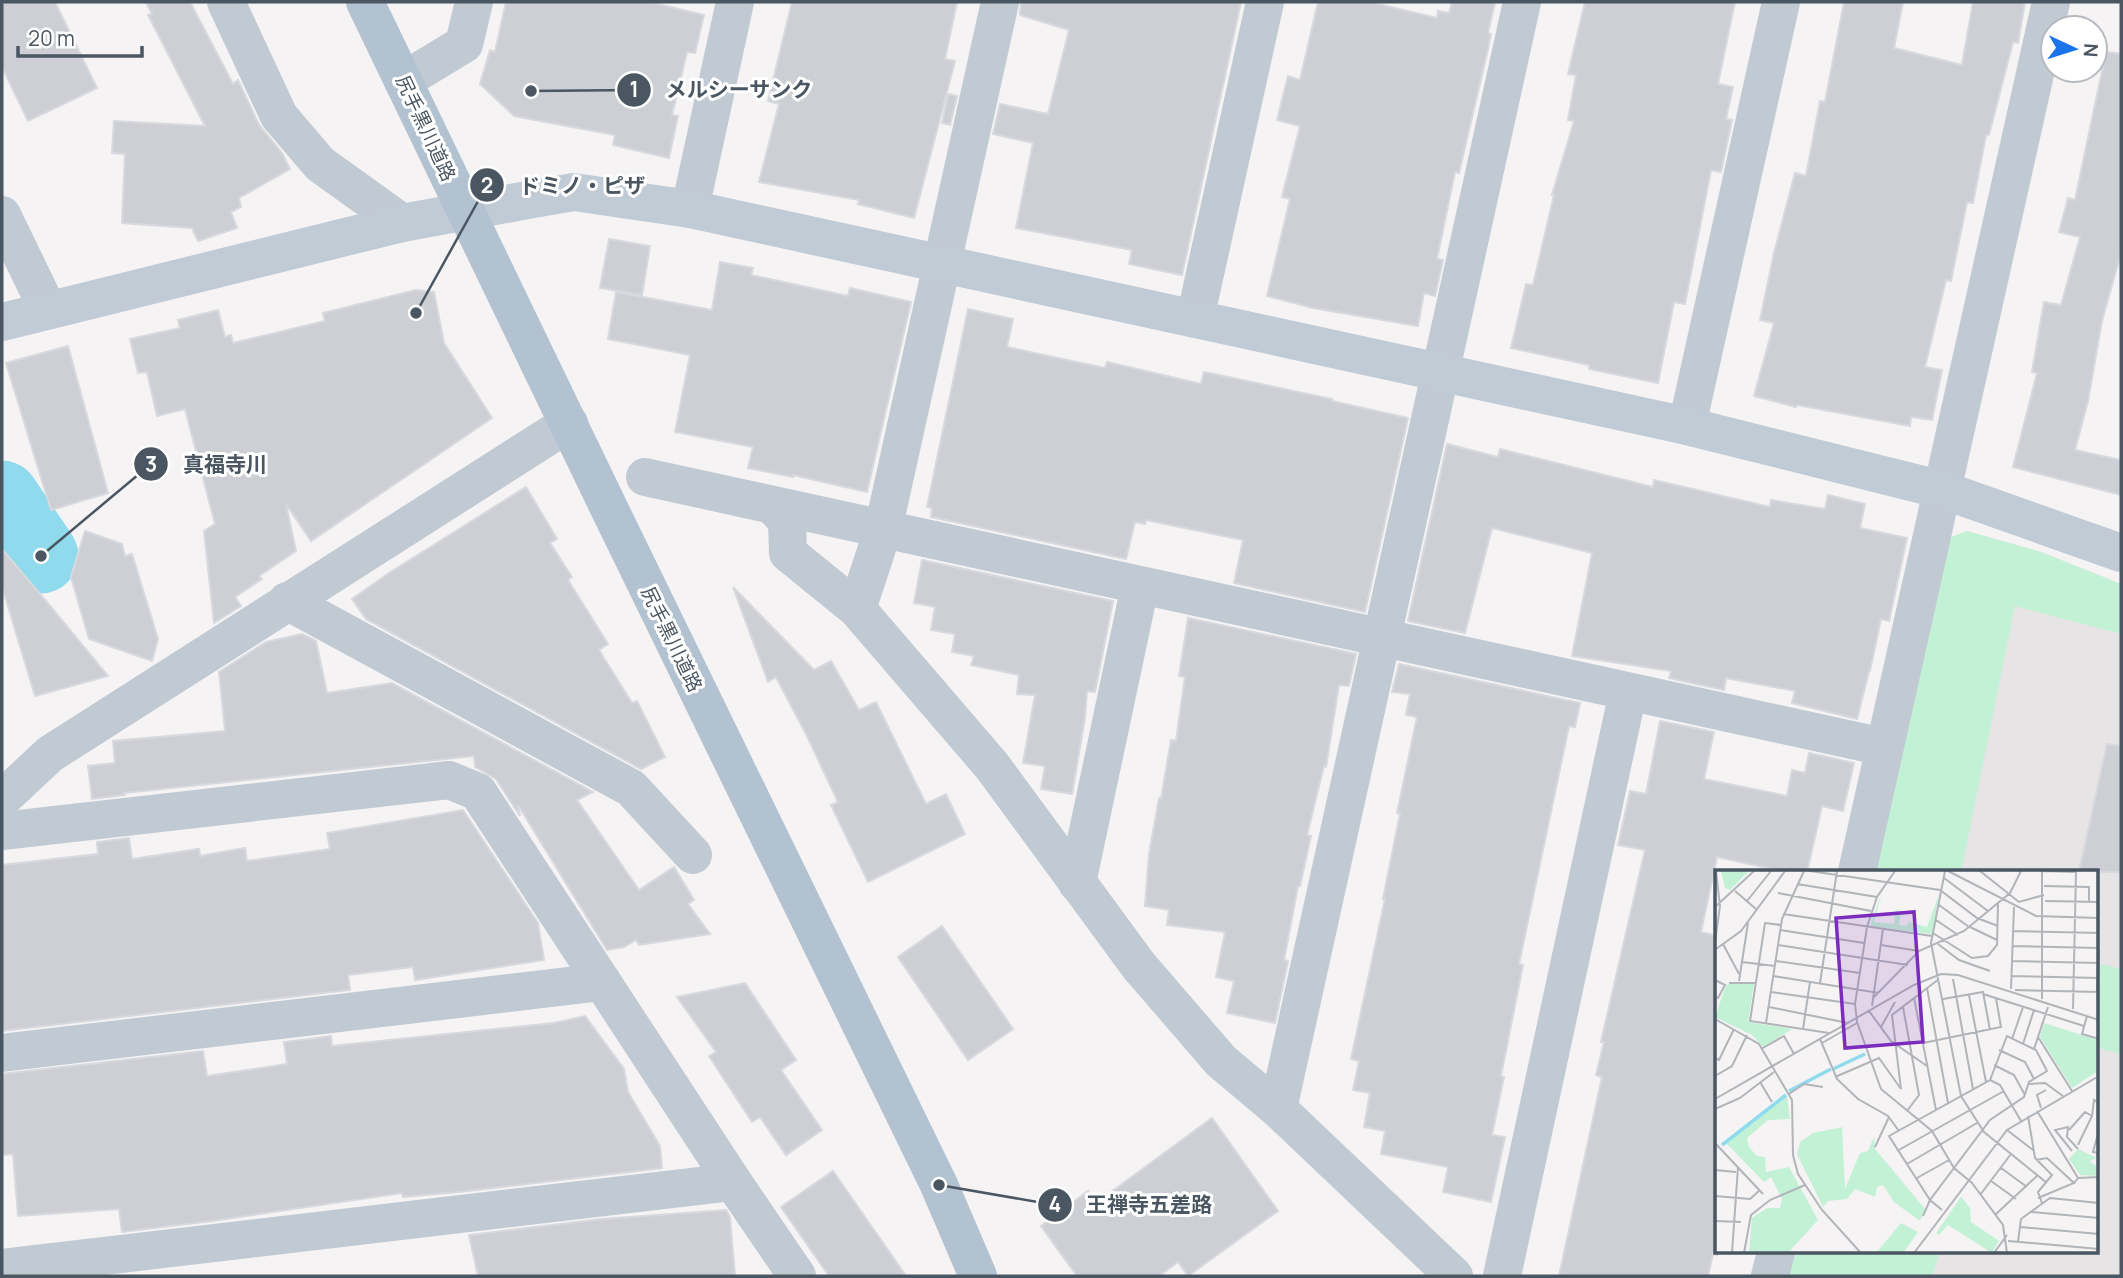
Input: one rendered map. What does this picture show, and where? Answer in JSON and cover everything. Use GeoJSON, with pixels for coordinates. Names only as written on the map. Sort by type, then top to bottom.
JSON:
{"type":"FeatureCollection","features":[{"type":"Feature","properties":{"kind":"main road","name":"尻手黒川道路"},"geometry":{"type":"LineString","coordinates":[[365,2],[939,1185],[978,1276]]}},
{"type":"Feature","properties":{"kind":"street"},"geometry":{"type":"LineString","coordinates":[[226,2],[279,116],[320,164],[402,223]]}},
{"type":"Feature","properties":{"kind":"street"},"geometry":{"type":"LineString","coordinates":[[404,81],[464,44],[474,2]]}},
{"type":"Feature","properties":{"kind":"street"},"geometry":{"type":"LineString","coordinates":[[690,209],[735,2]]}},
{"type":"Feature","properties":{"kind":"street"},"geometry":{"type":"LineString","coordinates":[[857,609],[883,530],[1000,2]]}},
{"type":"Feature","properties":{"kind":"street"},"geometry":{"type":"LineString","coordinates":[[1195,319],[1265,2]]}},
{"type":"Feature","properties":{"kind":"street"},"geometry":{"type":"LineString","coordinates":[[1278,1109],[1522,2]]}},
{"type":"Feature","properties":{"kind":"street"},"geometry":{"type":"LineString","coordinates":[[1687,426],[1781,2]]}},
{"type":"Feature","properties":{"kind":"street"},"geometry":{"type":"LineString","coordinates":[[1857,870],[2051,2]]}},
{"type":"Feature","properties":{"kind":"street"},"geometry":{"type":"LineString","coordinates":[[2,322],[402,223],[574,192],[690,209],[1687,426],[1943,490],[2121,553]]}},
{"type":"Feature","properties":{"kind":"street"},"geometry":{"type":"LineString","coordinates":[[2,215],[48,310]]}},
{"type":"Feature","properties":{"kind":"street"},"geometry":{"type":"LineString","coordinates":[[2,799],[50,754],[569,423]]}},
{"type":"Feature","properties":{"kind":"street"},"geometry":{"type":"LineString","coordinates":[[645,477],[1884,747]]}},
{"type":"Feature","properties":{"kind":"street"},"geometry":{"type":"LineString","coordinates":[[773,506],[787,521],[788,553],[857,609],[992,766],[1139,966],[1221,1062],[1278,1109],[1454,1276]]}},
{"type":"Feature","properties":{"kind":"street"},"geometry":{"type":"LineString","coordinates":[[1077,883],[1140,586]]}},
{"type":"Feature","properties":{"kind":"street"},"geometry":{"type":"LineString","coordinates":[[287,601],[631,788],[693,855]]}},
{"type":"Feature","properties":{"kind":"street"},"geometry":{"type":"LineString","coordinates":[[1502,1276],[1628,692]]}},
{"type":"Feature","properties":{"kind":"street"},"geometry":{"type":"LineString","coordinates":[[2,831],[449,780],[478,792],[797,1276]]}},
{"type":"Feature","properties":{"kind":"street"},"geometry":{"type":"LineString","coordinates":[[2,1053],[602,982]]}},
{"type":"Feature","properties":{"kind":"street"},"geometry":{"type":"LineString","coordinates":[[2,1268],[733,1182]]}},
{"type":"Feature","properties":{"kind":"street"},"geometry":{"type":"LineString","coordinates":[[1770,1276],[1776,1254]]}},
{"type":"Feature","properties":{"kind":"shaded area"},"geometry":{"type":"Polygon","coordinates":[[[1967,531],[2041,552],[2121,584],[2121,1276],[1787,1276],[1792,1254],[2098,1254],[2098,870],[1877,870],[1967,531]]]}},
{"type":"Feature","properties":{"kind":"green space"},"geometry":{"type":"Polygon","coordinates":[[[1967,531],[2041,552],[2121,584],[2121,634],[2015,606],[1961,870],[1876,870],[1949,538],[1967,531]]]}},
{"type":"Feature","properties":{"kind":"green space"},"geometry":{"type":"Polygon","coordinates":[[[2098,963],[2121,969],[2121,1054],[2098,1048],[2098,963]]]}},
{"type":"Feature","properties":{"kind":"green space"},"geometry":{"type":"Polygon","coordinates":[[[1792,1254],[1939,1254],[1932,1276],[1787,1276],[1792,1254]]]}},
{"type":"Feature","properties":{"kind":"building"},"geometry":{"type":"Polygon","coordinates":[[[2,2],[55,2],[97,88],[28,121],[2,67],[2,2]]]}},
{"type":"Feature","properties":{"kind":"building"},"geometry":{"type":"Polygon","coordinates":[[[146,2],[190,2],[233,84],[238,80],[259,125],[282,153],[290,169],[239,198],[241,207],[231,212],[237,228],[198,241],[192,228],[122,223],[125,154],[112,153],[114,121],[205,126],[148,15],[152,14],[146,2]]]}},
{"type":"Feature","properties":{"kind":"building"},"geometry":{"type":"Polygon","coordinates":[[[506,2],[649,2],[704,15],[695,53],[687,52],[672,115],[678,116],[669,158],[613,145],[615,135],[514,116],[480,84],[490,50],[495,52],[506,2]]]}},
{"type":"Feature","properties":{"kind":"building"},"geometry":{"type":"Polygon","coordinates":[[[792,2],[957,2],[945,59],[955,61],[914,218],[858,204],[859,200],[759,182],[779,104],[768,101],[792,2]]]}},
{"type":"Feature","properties":{"kind":"building"},"geometry":{"type":"Polygon","coordinates":[[[1021,2],[1241,2],[1182,275],[1129,264],[1132,250],[1016,228],[1033,143],[993,134],[1000,104],[1048,114],[1069,30],[1020,15],[1021,2]]]}},
{"type":"Feature","properties":{"kind":"building"},"geometry":{"type":"Polygon","coordinates":[[[1318,2],[1370,2],[1437,18],[1438,11],[1449,13],[1452,2],[1495,2],[1488,33],[1491,34],[1488,49],[1459,173],[1455,172],[1437,259],[1443,260],[1435,296],[1424,293],[1418,326],[1313,308],[1267,296],[1290,199],[1282,197],[1300,126],[1277,120],[1288,76],[1300,80],[1318,2]]]}},
{"type":"Feature","properties":{"kind":"building"},"geometry":{"type":"Polygon","coordinates":[[[1585,2],[1735,2],[1718,84],[1733,87],[1726,119],[1732,120],[1721,172],[1711,170],[1685,304],[1674,302],[1658,383],[1589,369],[1589,365],[1511,348],[1526,284],[1533,285],[1552,195],[1574,121],[1568,120],[1576,75],[1568,74],[1585,2]]]}},
{"type":"Feature","properties":{"kind":"building"},"geometry":{"type":"Polygon","coordinates":[[[1844,2],[1903,2],[1894,48],[1962,65],[1973,2],[2025,2],[2018,43],[2013,42],[1989,135],[1986,135],[1973,203],[1967,202],[1951,281],[1946,280],[1925,367],[1942,370],[1932,420],[1911,417],[1910,426],[1797,405],[1796,407],[1754,396],[1774,323],[1760,320],[1774,253],[1795,173],[1806,176],[1820,101],[1825,102],[1844,2]]]}},
{"type":"Feature","properties":{"kind":"building"},"geometry":{"type":"Polygon","coordinates":[[[2109,52],[2121,54],[2121,253],[2102,321],[2088,401],[2075,450],[2121,460],[2121,495],[2013,467],[2037,373],[2032,372],[2044,302],[2061,305],[2080,237],[2059,232],[2068,198],[2075,200],[2099,84],[2109,84],[2109,52]]]}},
{"type":"Feature","properties":{"kind":"building"},"geometry":{"type":"Polygon","coordinates":[[[948,94],[957,96],[950,125],[942,123],[948,94]]]}},
{"type":"Feature","properties":{"kind":"building"},"geometry":{"type":"Polygon","coordinates":[[[609,239],[650,246],[642,295],[600,288],[609,239]]]}},
{"type":"Feature","properties":{"kind":"building"},"geometry":{"type":"Polygon","coordinates":[[[720,262],[753,268],[751,275],[848,296],[850,288],[911,302],[867,492],[748,468],[753,447],[675,432],[690,355],[608,339],[616,292],[712,310],[720,262]]]}},
{"type":"Feature","properties":{"kind":"building"},"geometry":{"type":"Polygon","coordinates":[[[416,290],[434,292],[444,343],[492,418],[311,541],[286,504],[296,551],[259,576],[262,579],[235,597],[241,606],[214,623],[204,531],[215,524],[185,409],[157,416],[147,372],[138,373],[130,339],[180,328],[178,320],[218,310],[225,337],[231,335],[233,343],[325,321],[323,313],[416,290]]]}},
{"type":"Feature","properties":{"kind":"building"},"geometry":{"type":"Polygon","coordinates":[[[968,309],[1013,319],[1007,347],[1105,368],[1107,362],[1201,384],[1204,372],[1408,418],[1365,612],[1234,583],[1243,540],[1146,520],[1145,524],[1135,522],[1126,559],[931,517],[932,508],[927,507],[968,309]]]}},
{"type":"Feature","properties":{"kind":"building"},"geometry":{"type":"Polygon","coordinates":[[[68,346],[108,493],[51,510],[6,363],[68,346]]]}},
{"type":"Feature","properties":{"kind":"building"},"geometry":{"type":"Polygon","coordinates":[[[1447,444],[1498,457],[1500,449],[1653,487],[1654,480],[1770,507],[1771,500],[1825,509],[1828,495],[1865,504],[1860,528],[1907,538],[1889,621],[1881,619],[1857,719],[1792,703],[1795,691],[1726,678],[1724,690],[1669,678],[1671,671],[1572,656],[1592,553],[1492,528],[1465,633],[1408,621],[1447,444]]]}},
{"type":"Feature","properties":{"kind":"building"},"geometry":{"type":"Polygon","coordinates":[[[526,487],[557,539],[550,543],[572,577],[568,580],[608,644],[599,650],[632,703],[637,701],[665,757],[641,769],[366,619],[352,599],[526,487]]]}},
{"type":"Feature","properties":{"kind":"building"},"geometry":{"type":"Polygon","coordinates":[[[85,531],[122,544],[125,556],[132,554],[158,639],[152,661],[89,639],[71,577],[85,531]]]}},
{"type":"Feature","properties":{"kind":"building"},"geometry":{"type":"Polygon","coordinates":[[[2,549],[108,676],[35,696],[2,586],[2,549]]]}},
{"type":"Feature","properties":{"kind":"building"},"geometry":{"type":"Polygon","coordinates":[[[922,560],[1113,601],[1095,692],[1087,691],[1072,794],[1041,789],[1045,766],[1023,763],[1035,695],[1017,694],[1019,675],[971,665],[974,656],[952,652],[955,634],[931,630],[935,607],[914,603],[922,560]]]}},
{"type":"Feature","properties":{"kind":"building"},"geometry":{"type":"Polygon","coordinates":[[[733,587],[814,670],[831,661],[859,710],[876,702],[926,804],[946,794],[965,834],[868,882],[831,805],[838,802],[807,736],[776,677],[768,682],[733,587]]]}},
{"type":"Feature","properties":{"kind":"building"},"geometry":{"type":"Polygon","coordinates":[[[1188,618],[1356,654],[1349,686],[1339,685],[1326,767],[1324,766],[1307,835],[1311,836],[1298,886],[1284,960],[1288,961],[1275,1023],[1227,1013],[1234,981],[1216,977],[1225,932],[1167,925],[1169,910],[1145,906],[1149,854],[1159,798],[1161,799],[1171,740],[1176,741],[1185,677],[1179,676],[1188,618]]]}},
{"type":"Feature","properties":{"kind":"building"},"geometry":{"type":"Polygon","coordinates":[[[302,634],[316,641],[327,693],[392,683],[593,792],[577,800],[639,890],[674,867],[694,900],[688,904],[710,934],[639,945],[636,940],[624,947],[607,950],[518,805],[520,816],[496,779],[475,767],[474,756],[124,793],[125,795],[92,799],[88,766],[115,763],[113,741],[225,731],[219,672],[266,642],[302,634]]]}},
{"type":"Feature","properties":{"kind":"building"},"geometry":{"type":"Polygon","coordinates":[[[1399,664],[1580,703],[1575,727],[1569,726],[1519,964],[1523,965],[1492,1135],[1505,1137],[1491,1202],[1443,1192],[1448,1167],[1381,1154],[1385,1131],[1364,1127],[1370,1093],[1353,1090],[1359,1061],[1351,1059],[1385,899],[1400,814],[1397,813],[1417,717],[1406,715],[1410,694],[1392,692],[1399,664]]]}},
{"type":"Feature","properties":{"kind":"building"},"geometry":{"type":"Polygon","coordinates":[[[1660,721],[1714,732],[1704,779],[1787,796],[1792,770],[1805,773],[1809,753],[1854,763],[1843,811],[1822,806],[1807,870],[1777,870],[1717,857],[1701,932],[1715,936],[1717,1255],[1713,1254],[1708,1276],[1559,1276],[1602,1077],[1596,1075],[1604,1042],[1601,1042],[1645,850],[1618,845],[1630,791],[1646,794],[1660,721]]]}},
{"type":"Feature","properties":{"kind":"building"},"geometry":{"type":"Polygon","coordinates":[[[2107,744],[2121,746],[2121,872],[2079,870],[2107,744]]]}},
{"type":"Feature","properties":{"kind":"building"},"geometry":{"type":"Polygon","coordinates":[[[463,810],[538,923],[544,960],[415,980],[413,967],[348,975],[350,990],[2,1031],[2,865],[98,854],[97,842],[129,838],[132,859],[199,849],[200,856],[245,848],[247,861],[330,849],[327,833],[463,810]]]}},
{"type":"Feature","properties":{"kind":"building"},"geometry":{"type":"Polygon","coordinates":[[[942,926],[1013,1029],[968,1060],[898,957],[942,926]]]}},
{"type":"Feature","properties":{"kind":"building"},"geometry":{"type":"Polygon","coordinates":[[[745,983],[796,1060],[781,1070],[822,1130],[786,1155],[760,1117],[752,1122],[709,1056],[716,1052],[677,997],[745,983]]]}},
{"type":"Feature","properties":{"kind":"building"},"geometry":{"type":"Polygon","coordinates":[[[585,1016],[624,1069],[628,1092],[660,1146],[662,1168],[459,1192],[403,1197],[402,1193],[122,1232],[119,1209],[18,1216],[13,1154],[2,1155],[2,1074],[203,1051],[207,1076],[287,1064],[284,1042],[331,1036],[332,1046],[554,1023],[585,1016]]]}},
{"type":"Feature","properties":{"kind":"building"},"geometry":{"type":"Polygon","coordinates":[[[1212,1118],[1278,1211],[1188,1276],[1178,1262],[1159,1276],[1077,1276],[1041,1226],[1088,1191],[1096,1203],[1212,1118]]]}},
{"type":"Feature","properties":{"kind":"building"},"geometry":{"type":"Polygon","coordinates":[[[833,1171],[906,1276],[829,1276],[781,1207],[833,1171]]]}},
{"type":"Feature","properties":{"kind":"building"},"geometry":{"type":"Polygon","coordinates":[[[726,1210],[730,1217],[735,1276],[478,1276],[469,1235],[602,1219],[726,1210]]]}},
{"type":"Feature","properties":{"kind":"waterway"},"geometry":{"type":"LineString","coordinates":[[2,498],[41,556]]}},
{"type":"Feature","properties":{"kind":"place","name":"メルシーサンク"},"geometry":{"type":"Point","coordinates":[531,91]}},
{"type":"Feature","properties":{"kind":"place","name":"ドミノ・ピザ"},"geometry":{"type":"Point","coordinates":[416,313]}},
{"type":"Feature","properties":{"kind":"place","name":"真福寺川"},"geometry":{"type":"Point","coordinates":[41,556]}},
{"type":"Feature","properties":{"kind":"place","name":"王禅寺五差路"},"geometry":{"type":"Point","coordinates":[939,1185]}}]}
